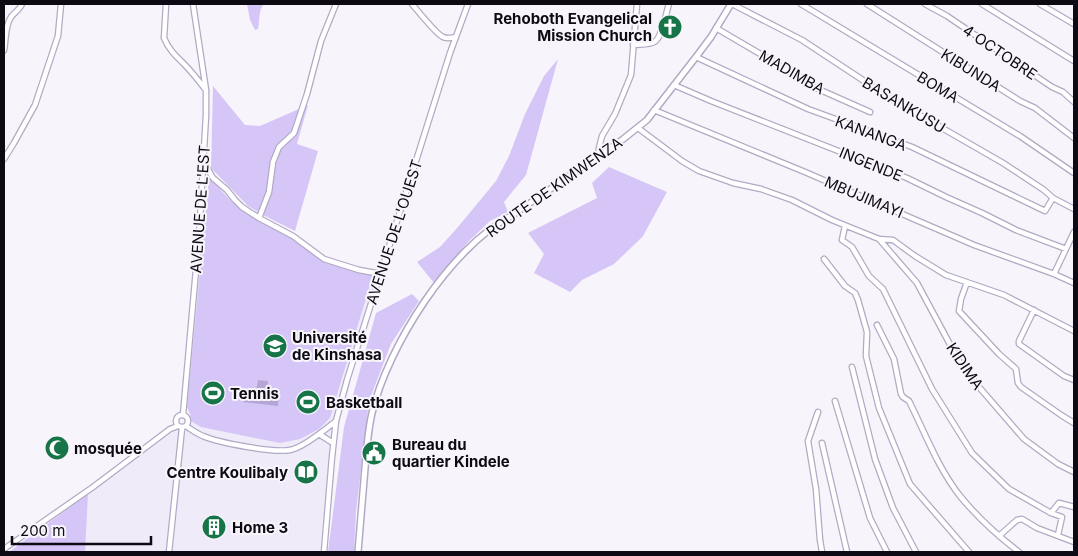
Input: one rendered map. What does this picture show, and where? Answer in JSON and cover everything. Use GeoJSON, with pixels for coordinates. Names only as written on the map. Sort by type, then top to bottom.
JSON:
{"type":"FeatureCollection","features":[{"type":"Feature","properties":{"kind":"street"},"geometry":{"type":"LineString","coordinates":[[4,50],[8,24],[22,4]]}},
{"type":"Feature","properties":{"kind":"street"},"geometry":{"type":"LineString","coordinates":[[4,159],[18,138],[35,105],[58,36],[61,4]]}},
{"type":"Feature","properties":{"kind":"street"},"geometry":{"type":"LineString","coordinates":[[166,4],[164,38],[172,52],[206,90]]}},
{"type":"Feature","properties":{"kind":"street","name":"AVENUE DE L'EST"},"geometry":{"type":"LineString","coordinates":[[182,415],[204,163],[206,90],[193,4]]}},
{"type":"Feature","properties":{"kind":"street"},"geometry":{"type":"LineString","coordinates":[[259,218],[269,192],[273,162],[279,148],[294,132],[322,41],[336,4]]}},
{"type":"Feature","properties":{"kind":"street"},"geometry":{"type":"LineString","coordinates":[[412,4],[442,37],[456,37]]}},
{"type":"Feature","properties":{"kind":"street","name":"AVENUE DE L'OUEST"},"geometry":{"type":"LineString","coordinates":[[324,552],[336,421],[347,380],[468,4]]}},
{"type":"Feature","properties":{"kind":"street"},"geometry":{"type":"LineString","coordinates":[[598,157],[602,136],[615,114],[631,75],[637,4]]}},
{"type":"Feature","properties":{"kind":"street"},"geometry":{"type":"LineString","coordinates":[[634,44],[654,43],[658,40],[668,4]]}},
{"type":"Feature","properties":{"kind":"street","name":"ROUTE DE KIMWENZA"},"geometry":{"type":"LineString","coordinates":[[358,552],[366,454],[372,412],[386,371],[402,338],[417,314],[438,284],[472,246],[503,220],[598,157],[647,120],[696,57],[732,4]]}},
{"type":"Feature","properties":{"kind":"street","name":"BASANKUSU"},"geometry":{"type":"LineString","coordinates":[[732,4],[802,40],[890,98],[1003,163],[1053,198],[1074,209]]}},
{"type":"Feature","properties":{"kind":"street","name":"BOMA"},"geometry":{"type":"LineString","coordinates":[[801,4],[1020,136],[1074,172]]}},
{"type":"Feature","properties":{"kind":"street","name":"KIBUNDA"},"geometry":{"type":"LineString","coordinates":[[867,4],[1020,101],[1035,108],[1074,138]]}},
{"type":"Feature","properties":{"kind":"street","name":"4 OCTOBRE"},"geometry":{"type":"LineString","coordinates":[[925,4],[947,16],[1052,87],[1063,92],[1074,102]]}},
{"type":"Feature","properties":{"kind":"street"},"geometry":{"type":"LineString","coordinates":[[982,4],[1074,61]]}},
{"type":"Feature","properties":{"kind":"street"},"geometry":{"type":"LineString","coordinates":[[1040,4],[1074,24]]}},
{"type":"Feature","properties":{"kind":"street","name":"MADIMBA"},"geometry":{"type":"LineString","coordinates":[[716,28],[816,88],[870,112]]}},
{"type":"Feature","properties":{"kind":"street","name":"KANANGA"},"geometry":{"type":"LineString","coordinates":[[696,57],[796,104],[912,148],[1045,211],[1053,198]]}},
{"type":"Feature","properties":{"kind":"street","name":"INGENDE"},"geometry":{"type":"LineString","coordinates":[[674,85],[907,178],[1016,230],[1066,249]]}},
{"type":"Feature","properties":{"kind":"street","name":"MBUJIMAYI"},"geometry":{"type":"LineString","coordinates":[[654,110],[805,172],[974,245],[1074,283]]}},
{"type":"Feature","properties":{"kind":"street"},"geometry":{"type":"LineString","coordinates":[[638,128],[682,161],[699,171],[792,200],[845,226],[879,239],[893,240],[937,271],[1002,294],[1074,331]]}},
{"type":"Feature","properties":{"kind":"street"},"geometry":{"type":"LineString","coordinates":[[204,163],[212,178],[227,190],[242,207],[259,218],[293,236],[326,260],[359,270],[381,274]]}},
{"type":"Feature","properties":{"kind":"street"},"geometry":{"type":"LineString","coordinates":[[845,226],[842,242],[852,247],[869,276],[883,289],[932,389],[972,453],[1009,489],[1062,518],[1058,535]]}},
{"type":"Feature","properties":{"kind":"street"},"geometry":{"type":"LineString","coordinates":[[1054,274],[1074,232]]}},
{"type":"Feature","properties":{"kind":"street","name":"KIDIMA"},"geometry":{"type":"LineString","coordinates":[[879,239],[917,283],[960,363],[979,387],[1024,439],[1041,453],[1074,472]]}},
{"type":"Feature","properties":{"kind":"street"},"geometry":{"type":"LineString","coordinates":[[824,259],[845,286],[855,293],[858,300],[866,332],[866,356],[879,408],[910,484],[969,552]]}},
{"type":"Feature","properties":{"kind":"street"},"geometry":{"type":"LineString","coordinates":[[967,282],[959,311],[1016,370],[1018,383],[1021,387],[1074,423]]}},
{"type":"Feature","properties":{"kind":"street"},"geometry":{"type":"LineString","coordinates":[[1034,310],[1019,340],[1019,344],[1064,376],[1074,380]]}},
{"type":"Feature","properties":{"kind":"street"},"geometry":{"type":"LineString","coordinates":[[877,325],[893,357],[901,394],[909,401],[932,450],[946,474],[960,496],[999,536],[1020,552]]}},
{"type":"Feature","properties":{"kind":"street"},"geometry":{"type":"LineString","coordinates":[[852,367],[876,459],[893,508],[916,552]]}},
{"type":"Feature","properties":{"kind":"street"},"geometry":{"type":"LineString","coordinates":[[835,401],[870,518],[886,552]]}},
{"type":"Feature","properties":{"kind":"street"},"geometry":{"type":"LineString","coordinates":[[818,412],[808,441],[816,489],[822,552]]}},
{"type":"Feature","properties":{"kind":"street","name":"AVENUE DE L'EST"},"geometry":{"type":"LineString","coordinates":[[182,415],[188,419],[188,423],[182,427],[176,424],[176,419],[182,415]]}},
{"type":"Feature","properties":{"kind":"street"},"geometry":{"type":"LineString","coordinates":[[4,549],[93,487],[170,429],[182,427],[204,437],[238,445],[272,450],[290,450],[319,434],[336,421]]}},
{"type":"Feature","properties":{"kind":"street"},"geometry":{"type":"LineString","coordinates":[[169,552],[182,427]]}},
{"type":"Feature","properties":{"kind":"street"},"geometry":{"type":"LineString","coordinates":[[319,434],[333,443]]}},
{"type":"Feature","properties":{"kind":"street"},"geometry":{"type":"LineString","coordinates":[[822,443],[847,552]]}},
{"type":"Feature","properties":{"kind":"street"},"geometry":{"type":"LineString","coordinates":[[1051,513],[1059,503],[1074,507]]}},
{"type":"Feature","properties":{"kind":"street"},"geometry":{"type":"LineString","coordinates":[[999,536],[1017,520],[1022,518],[1037,528],[1074,542]]}},
{"type":"Feature","properties":{"kind":"shaded area"},"geometry":{"type":"Polygon","coordinates":[[[247,4],[264,4],[260,12],[258,29],[255,30],[250,20],[247,4]]]}},
{"type":"Feature","properties":{"kind":"shaded area"},"geometry":{"type":"Polygon","coordinates":[[[558,59],[526,175],[504,202],[508,212],[490,221],[469,241],[434,283],[417,262],[440,247],[496,181],[544,76],[558,59]]]}},
{"type":"Feature","properties":{"kind":"shaded area"},"geometry":{"type":"Polygon","coordinates":[[[213,86],[245,125],[260,126],[308,105],[297,144],[318,151],[295,231],[248,206],[211,168],[213,86]]]}},
{"type":"Feature","properties":{"kind":"shaded area"},"geometry":{"type":"Polygon","coordinates":[[[609,167],[667,192],[643,236],[614,264],[582,280],[570,292],[534,273],[544,254],[528,233],[597,198],[592,183],[609,167]]]}},
{"type":"Feature","properties":{"kind":"shaded area","name":"Université de Kinshasa"},"geometry":{"type":"Polygon","coordinates":[[[209,177],[231,201],[253,218],[292,238],[321,260],[362,273],[379,276],[335,418],[330,449],[320,552],[9,552],[170,431],[184,430],[188,427],[191,421],[187,407],[188,384],[209,177]]]}},
{"type":"Feature","properties":{"kind":"shaded area"},"geometry":{"type":"Polygon","coordinates":[[[209,177],[231,201],[253,218],[292,238],[321,260],[373,275],[330,418],[319,429],[300,439],[280,443],[201,427],[191,421],[187,407],[209,177]]]}},
{"type":"Feature","properties":{"kind":"shaded area"},"geometry":{"type":"Polygon","coordinates":[[[412,294],[419,301],[391,344],[369,401],[356,512],[354,552],[328,552],[344,427],[376,313],[412,294]]]}},
{"type":"Feature","properties":{"kind":"shaded area"},"geometry":{"type":"Polygon","coordinates":[[[258,380],[268,381],[267,392],[279,393],[278,406],[243,402],[244,390],[256,391],[258,380]]]}},
{"type":"Feature","properties":{"kind":"shaded area"},"geometry":{"type":"Polygon","coordinates":[[[88,494],[85,552],[9,552],[88,494]]]}},
{"type":"Feature","properties":{"kind":"waterway"},"geometry":{"type":"LineString","coordinates":[[780,125],[787,128]]}},
{"type":"Feature","properties":{"kind":"place","name":"Rehoboth Evangelical Mission Church"},"geometry":{"type":"Point","coordinates":[670,27]}},
{"type":"Feature","properties":{"kind":"place","name":"Université de Kinshasa"},"geometry":{"type":"Point","coordinates":[275,346]}},
{"type":"Feature","properties":{"kind":"place","name":"Tennis"},"geometry":{"type":"Point","coordinates":[213,393]}},
{"type":"Feature","properties":{"kind":"place","name":"Basketball"},"geometry":{"type":"Point","coordinates":[308,402]}},
{"type":"Feature","properties":{"kind":"place","name":"mosquée"},"geometry":{"type":"Point","coordinates":[57,448]}},
{"type":"Feature","properties":{"kind":"place","name":"Bureau du quartier Kindele"},"geometry":{"type":"Point","coordinates":[374,453]}},
{"type":"Feature","properties":{"kind":"place","name":"Centre Koulibaly"},"geometry":{"type":"Point","coordinates":[306,472]}},
{"type":"Feature","properties":{"kind":"place","name":"Home 3"},"geometry":{"type":"Point","coordinates":[214,527]}}]}
